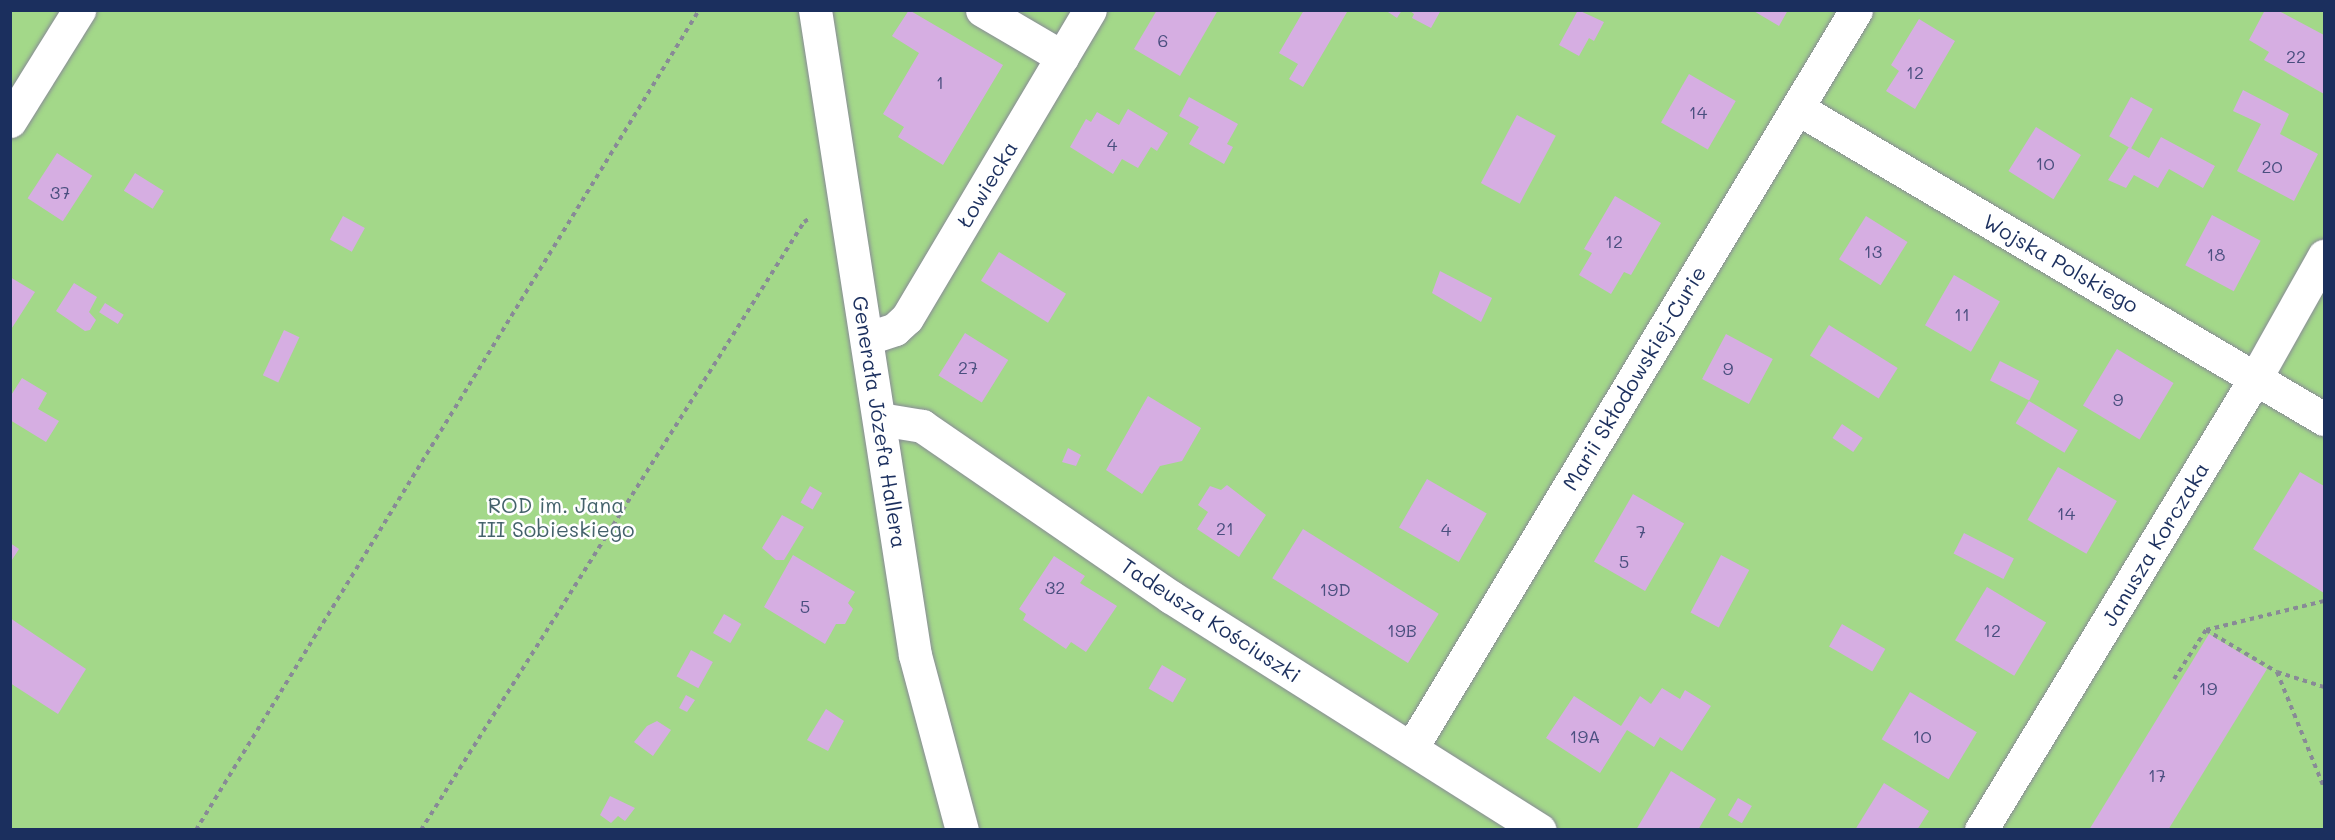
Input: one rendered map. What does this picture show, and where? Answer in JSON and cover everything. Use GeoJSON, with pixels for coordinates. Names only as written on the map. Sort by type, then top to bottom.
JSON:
{"type":"FeatureCollection","features":[{"type":"Feature","properties":{"kind":"street"},"geometry":{"type":"LineString","coordinates":[[10,121],[79,10]]}},
{"type":"Feature","properties":{"kind":"street","name":"Generała Józefa Hallera"},"geometry":{"type":"LineString","coordinates":[[815,10],[868,338],[915,655],[962,830]]}},
{"type":"Feature","properties":{"kind":"street"},"geometry":{"type":"LineString","coordinates":[[982,10],[1062,57]]}},
{"type":"Feature","properties":{"kind":"street","name":"Łowiecka"},"geometry":{"type":"LineString","coordinates":[[868,338],[895,329],[907,318],[1090,10]]}},
{"type":"Feature","properties":{"kind":"street","name":"Marii Skłodowskiej-Curie"},"geometry":{"type":"LineString","coordinates":[[1412,747],[1856,10]]}},
{"type":"Feature","properties":{"kind":"street","name":"Wojska Polskiego"},"geometry":{"type":"LineString","coordinates":[[1797,108],[2325,419]]}},
{"type":"Feature","properties":{"kind":"street","name":"Janusza Korczaka"},"geometry":{"type":"LineString","coordinates":[[1981,830],[2256,378],[2325,256]]}},
{"type":"Feature","properties":{"kind":"street","name":"Tadeusza Kościuszki"},"geometry":{"type":"LineString","coordinates":[[880,419],[922,426],[1172,597],[1412,747],[1539,830]]}},
{"type":"Feature","properties":{"kind":"path"},"geometry":{"type":"LineString","coordinates":[[196,830],[699,10]]}},
{"type":"Feature","properties":{"kind":"path"},"geometry":{"type":"LineString","coordinates":[[421,830],[798,232],[813,217]]}},
{"type":"Feature","properties":{"kind":"path"},"geometry":{"type":"LineString","coordinates":[[2174,679],[2206,630],[2325,601]]}},
{"type":"Feature","properties":{"kind":"path"},"geometry":{"type":"LineString","coordinates":[[2206,630],[2277,672],[2325,687]]}},
{"type":"Feature","properties":{"kind":"path"},"geometry":{"type":"LineString","coordinates":[[2277,672],[2325,788]]}},
{"type":"Feature","properties":{"kind":"green space","name":"ROD im. Jana III Sobieskiego"},"geometry":{"type":"Polygon","coordinates":[[[10,11],[2324,11],[2324,829],[10,829],[10,11]]]}},
{"type":"Feature","properties":{"kind":"building"},"geometry":{"type":"Polygon","coordinates":[[[909,10],[1003,65],[943,165],[898,137],[904,127],[883,114],[919,53],[892,36],[909,10]]]}},
{"type":"Feature","properties":{"kind":"building"},"geometry":{"type":"Polygon","coordinates":[[[1157,10],[1218,10],[1180,76],[1134,49],[1157,10]]]}},
{"type":"Feature","properties":{"kind":"building"},"geometry":{"type":"Polygon","coordinates":[[[1304,10],[1347,12],[1303,87],[1289,79],[1298,64],[1279,53],[1304,10]]]}},
{"type":"Feature","properties":{"kind":"building"},"geometry":{"type":"Polygon","coordinates":[[[1385,10],[1402,10],[1397,18],[1385,10]]]}},
{"type":"Feature","properties":{"kind":"building"},"geometry":{"type":"Polygon","coordinates":[[[1409,10],[1441,10],[1431,28],[1412,18],[1414,14],[1409,10]]]}},
{"type":"Feature","properties":{"kind":"building"},"geometry":{"type":"Polygon","coordinates":[[[1578,10],[1604,22],[1594,41],[1589,38],[1579,56],[1559,45],[1578,10]]]}},
{"type":"Feature","properties":{"kind":"building"},"geometry":{"type":"Polygon","coordinates":[[[1752,10],[1788,10],[1779,26],[1752,10]]]}},
{"type":"Feature","properties":{"kind":"building"},"geometry":{"type":"Polygon","coordinates":[[[2265,10],[2277,10],[2324,35],[2324,94],[2264,60],[2269,52],[2249,40],[2265,10]]]}},
{"type":"Feature","properties":{"kind":"building"},"geometry":{"type":"Polygon","coordinates":[[[1919,19],[1955,41],[1915,109],[1886,91],[1899,71],[1891,65],[1919,19]]]}},
{"type":"Feature","properties":{"kind":"building"},"geometry":{"type":"Polygon","coordinates":[[[1689,74],[1736,101],[1708,149],[1661,122],[1689,74]]]}},
{"type":"Feature","properties":{"kind":"building"},"geometry":{"type":"Polygon","coordinates":[[[2243,90],[2289,114],[2280,134],[2318,154],[2294,201],[2237,171],[2261,124],[2233,111],[2243,90]]]}},
{"type":"Feature","properties":{"kind":"building"},"geometry":{"type":"Polygon","coordinates":[[[1189,97],[1238,124],[1227,144],[1233,147],[1224,164],[1189,144],[1199,127],[1179,116],[1189,97]]]}},
{"type":"Feature","properties":{"kind":"building"},"geometry":{"type":"Polygon","coordinates":[[[2131,97],[2153,109],[2131,148],[2109,136],[2131,97]]]}},
{"type":"Feature","properties":{"kind":"building"},"geometry":{"type":"Polygon","coordinates":[[[1128,109],[1168,133],[1157,151],[1151,147],[1138,168],[1122,159],[1113,174],[1070,147],[1086,119],[1091,122],[1097,112],[1119,125],[1128,109]]]}},
{"type":"Feature","properties":{"kind":"building"},"geometry":{"type":"Polygon","coordinates":[[[1517,115],[1556,136],[1520,204],[1481,183],[1517,115]]]}},
{"type":"Feature","properties":{"kind":"building"},"geometry":{"type":"Polygon","coordinates":[[[2036,127],[2081,155],[2053,199],[2008,171],[2036,127]]]}},
{"type":"Feature","properties":{"kind":"building"},"geometry":{"type":"Polygon","coordinates":[[[2161,137],[2215,166],[2203,188],[2169,169],[2158,188],[2134,175],[2126,188],[2108,180],[2129,147],[2149,158],[2161,137]]]}},
{"type":"Feature","properties":{"kind":"building"},"geometry":{"type":"Polygon","coordinates":[[[57,153],[92,176],[63,221],[28,198],[57,153]]]}},
{"type":"Feature","properties":{"kind":"building"},"geometry":{"type":"Polygon","coordinates":[[[135,173],[164,191],[153,209],[124,191],[135,173]]]}},
{"type":"Feature","properties":{"kind":"building"},"geometry":{"type":"Polygon","coordinates":[[[1615,196],[1661,223],[1631,275],[1624,272],[1611,294],[1579,275],[1592,253],[1584,249],[1615,196]]]}},
{"type":"Feature","properties":{"kind":"building"},"geometry":{"type":"Polygon","coordinates":[[[2212,215],[2261,241],[2234,291],[2185,265],[2212,215]]]}},
{"type":"Feature","properties":{"kind":"building"},"geometry":{"type":"Polygon","coordinates":[[[343,216],[365,228],[352,252],[330,240],[343,216]]]}},
{"type":"Feature","properties":{"kind":"building"},"geometry":{"type":"Polygon","coordinates":[[[1866,216],[1908,242],[1881,285],[1839,259],[1866,216]]]}},
{"type":"Feature","properties":{"kind":"building"},"geometry":{"type":"Polygon","coordinates":[[[999,252],[1066,294],[1048,323],[981,281],[999,252]]]}},
{"type":"Feature","properties":{"kind":"building"},"geometry":{"type":"Polygon","coordinates":[[[1440,271],[1492,298],[1481,322],[1432,293],[1440,271]]]}},
{"type":"Feature","properties":{"kind":"building"},"geometry":{"type":"Polygon","coordinates":[[[1954,275],[2000,302],[1971,352],[1925,325],[1954,275]]]}},
{"type":"Feature","properties":{"kind":"building"},"geometry":{"type":"Polygon","coordinates":[[[10,277],[35,292],[10,331],[10,277]]]}},
{"type":"Feature","properties":{"kind":"building"},"geometry":{"type":"Polygon","coordinates":[[[74,283],[97,297],[89,312],[96,320],[90,330],[85,331],[56,311],[74,283]]]}},
{"type":"Feature","properties":{"kind":"building"},"geometry":{"type":"Polygon","coordinates":[[[105,303],[124,315],[118,324],[99,312],[105,303]]]}},
{"type":"Feature","properties":{"kind":"building"},"geometry":{"type":"Polygon","coordinates":[[[1829,325],[1898,368],[1879,398],[1810,356],[1829,325]]]}},
{"type":"Feature","properties":{"kind":"building"},"geometry":{"type":"Polygon","coordinates":[[[284,330],[299,337],[278,382],[263,375],[284,330]]]}},
{"type":"Feature","properties":{"kind":"building"},"geometry":{"type":"Polygon","coordinates":[[[965,333],[1008,360],[982,402],[939,375],[965,333]]]}},
{"type":"Feature","properties":{"kind":"building"},"geometry":{"type":"Polygon","coordinates":[[[1726,334],[1773,359],[1749,404],[1702,379],[1726,334]]]}},
{"type":"Feature","properties":{"kind":"building"},"geometry":{"type":"Polygon","coordinates":[[[2117,349],[2174,383],[2140,440],[2083,406],[2117,349]]]}},
{"type":"Feature","properties":{"kind":"building"},"geometry":{"type":"Polygon","coordinates":[[[2000,361],[2039,381],[2029,401],[1990,381],[2000,361]]]}},
{"type":"Feature","properties":{"kind":"building"},"geometry":{"type":"Polygon","coordinates":[[[22,378],[47,393],[38,409],[59,421],[46,442],[10,420],[10,397],[22,378]]]}},
{"type":"Feature","properties":{"kind":"building"},"geometry":{"type":"Polygon","coordinates":[[[1148,396],[1201,428],[1182,461],[1160,466],[1142,494],[1106,470],[1148,396]]]}},
{"type":"Feature","properties":{"kind":"building"},"geometry":{"type":"Polygon","coordinates":[[[2029,401],[2078,430],[2064,453],[2016,423],[2029,401]]]}},
{"type":"Feature","properties":{"kind":"building"},"geometry":{"type":"Polygon","coordinates":[[[1842,424],[1863,438],[1853,452],[1832,438],[1842,424]]]}},
{"type":"Feature","properties":{"kind":"building"},"geometry":{"type":"Polygon","coordinates":[[[1068,448],[1081,455],[1076,466],[1062,462],[1068,448]]]}},
{"type":"Feature","properties":{"kind":"building"},"geometry":{"type":"Polygon","coordinates":[[[2058,467],[2117,501],[2086,554],[2028,520],[2058,467]]]}},
{"type":"Feature","properties":{"kind":"building"},"geometry":{"type":"Polygon","coordinates":[[[2300,472],[2324,486],[2324,593],[2253,549],[2300,472]]]}},
{"type":"Feature","properties":{"kind":"building"},"geometry":{"type":"Polygon","coordinates":[[[1427,479],[1487,514],[1459,562],[1399,527],[1427,479]]]}},
{"type":"Feature","properties":{"kind":"building"},"geometry":{"type":"Polygon","coordinates":[[[1227,485],[1266,515],[1239,557],[1197,529],[1208,512],[1198,505],[1210,486],[1221,490],[1227,485]]]}},
{"type":"Feature","properties":{"kind":"building"},"geometry":{"type":"Polygon","coordinates":[[[810,486],[822,493],[813,509],[800,502],[810,486]]]}},
{"type":"Feature","properties":{"kind":"building"},"geometry":{"type":"Polygon","coordinates":[[[1633,494],[1684,524],[1645,591],[1594,562],[1633,494]]]}},
{"type":"Feature","properties":{"kind":"building"},"geometry":{"type":"Polygon","coordinates":[[[782,515],[804,527],[784,560],[776,560],[762,548],[782,515]]]}},
{"type":"Feature","properties":{"kind":"building"},"geometry":{"type":"Polygon","coordinates":[[[1303,529],[1439,614],[1408,663],[1272,578],[1303,529]]]}},
{"type":"Feature","properties":{"kind":"building"},"geometry":{"type":"Polygon","coordinates":[[[1964,533],[2014,558],[2003,579],[1954,553],[1964,533]]]}},
{"type":"Feature","properties":{"kind":"building"},"geometry":{"type":"Polygon","coordinates":[[[10,543],[19,549],[10,563],[10,543]]]}},
{"type":"Feature","properties":{"kind":"building"},"geometry":{"type":"Polygon","coordinates":[[[793,555],[855,592],[848,603],[853,609],[845,624],[836,624],[825,644],[764,607],[793,555]]]}},
{"type":"Feature","properties":{"kind":"building"},"geometry":{"type":"Polygon","coordinates":[[[1721,555],[1749,570],[1719,627],[1690,612],[1721,555]]]}},
{"type":"Feature","properties":{"kind":"building"},"geometry":{"type":"Polygon","coordinates":[[[1054,556],[1085,576],[1080,583],[1117,606],[1086,652],[1071,642],[1066,649],[1023,620],[1026,614],[1019,609],[1054,556]]]}},
{"type":"Feature","properties":{"kind":"building"},"geometry":{"type":"Polygon","coordinates":[[[1987,587],[2046,623],[2014,676],[1955,640],[1987,587]]]}},
{"type":"Feature","properties":{"kind":"building"},"geometry":{"type":"Polygon","coordinates":[[[724,614],[741,624],[730,643],[713,633],[724,614]]]}},
{"type":"Feature","properties":{"kind":"building"},"geometry":{"type":"Polygon","coordinates":[[[10,618],[86,669],[58,714],[10,683],[10,618]]]}},
{"type":"Feature","properties":{"kind":"building"},"geometry":{"type":"Polygon","coordinates":[[[1842,624],[1885,649],[1872,672],[1829,647],[1842,624]]]}},
{"type":"Feature","properties":{"kind":"building"},"geometry":{"type":"Polygon","coordinates":[[[2209,634],[2267,669],[2168,830],[2089,830],[2209,634]]]}},
{"type":"Feature","properties":{"kind":"building"},"geometry":{"type":"Polygon","coordinates":[[[691,650],[713,662],[698,688],[676,676],[691,650]]]}},
{"type":"Feature","properties":{"kind":"building"},"geometry":{"type":"Polygon","coordinates":[[[1162,665],[1186,679],[1173,702],[1148,688],[1162,665]]]}},
{"type":"Feature","properties":{"kind":"building"},"geometry":{"type":"Polygon","coordinates":[[[1662,688],[1680,699],[1685,690],[1711,706],[1682,751],[1660,737],[1654,747],[1627,730],[1600,773],[1546,738],[1574,696],[1621,726],[1640,696],[1651,704],[1662,688]]]}},
{"type":"Feature","properties":{"kind":"building"},"geometry":{"type":"Polygon","coordinates":[[[1910,692],[1977,732],[1949,779],[1882,739],[1910,692]]]}},
{"type":"Feature","properties":{"kind":"building"},"geometry":{"type":"Polygon","coordinates":[[[686,695],[695,700],[687,712],[679,708],[686,695]]]}},
{"type":"Feature","properties":{"kind":"building"},"geometry":{"type":"Polygon","coordinates":[[[826,709],[844,721],[828,751],[807,740],[826,709]]]}},
{"type":"Feature","properties":{"kind":"building"},"geometry":{"type":"Polygon","coordinates":[[[657,721],[671,730],[653,756],[634,742],[647,726],[657,721]]]}},
{"type":"Feature","properties":{"kind":"building"},"geometry":{"type":"Polygon","coordinates":[[[1671,771],[1716,799],[1698,830],[1636,830],[1671,771]]]}},
{"type":"Feature","properties":{"kind":"building"},"geometry":{"type":"Polygon","coordinates":[[[1884,783],[1929,811],[1917,830],[1855,830],[1884,783]]]}},
{"type":"Feature","properties":{"kind":"building"},"geometry":{"type":"Polygon","coordinates":[[[610,796],[635,808],[625,821],[618,816],[611,823],[600,815],[610,796]]]}},
{"type":"Feature","properties":{"kind":"building"},"geometry":{"type":"Polygon","coordinates":[[[1738,798],[1752,806],[1742,823],[1728,815],[1738,798]]]}}]}
